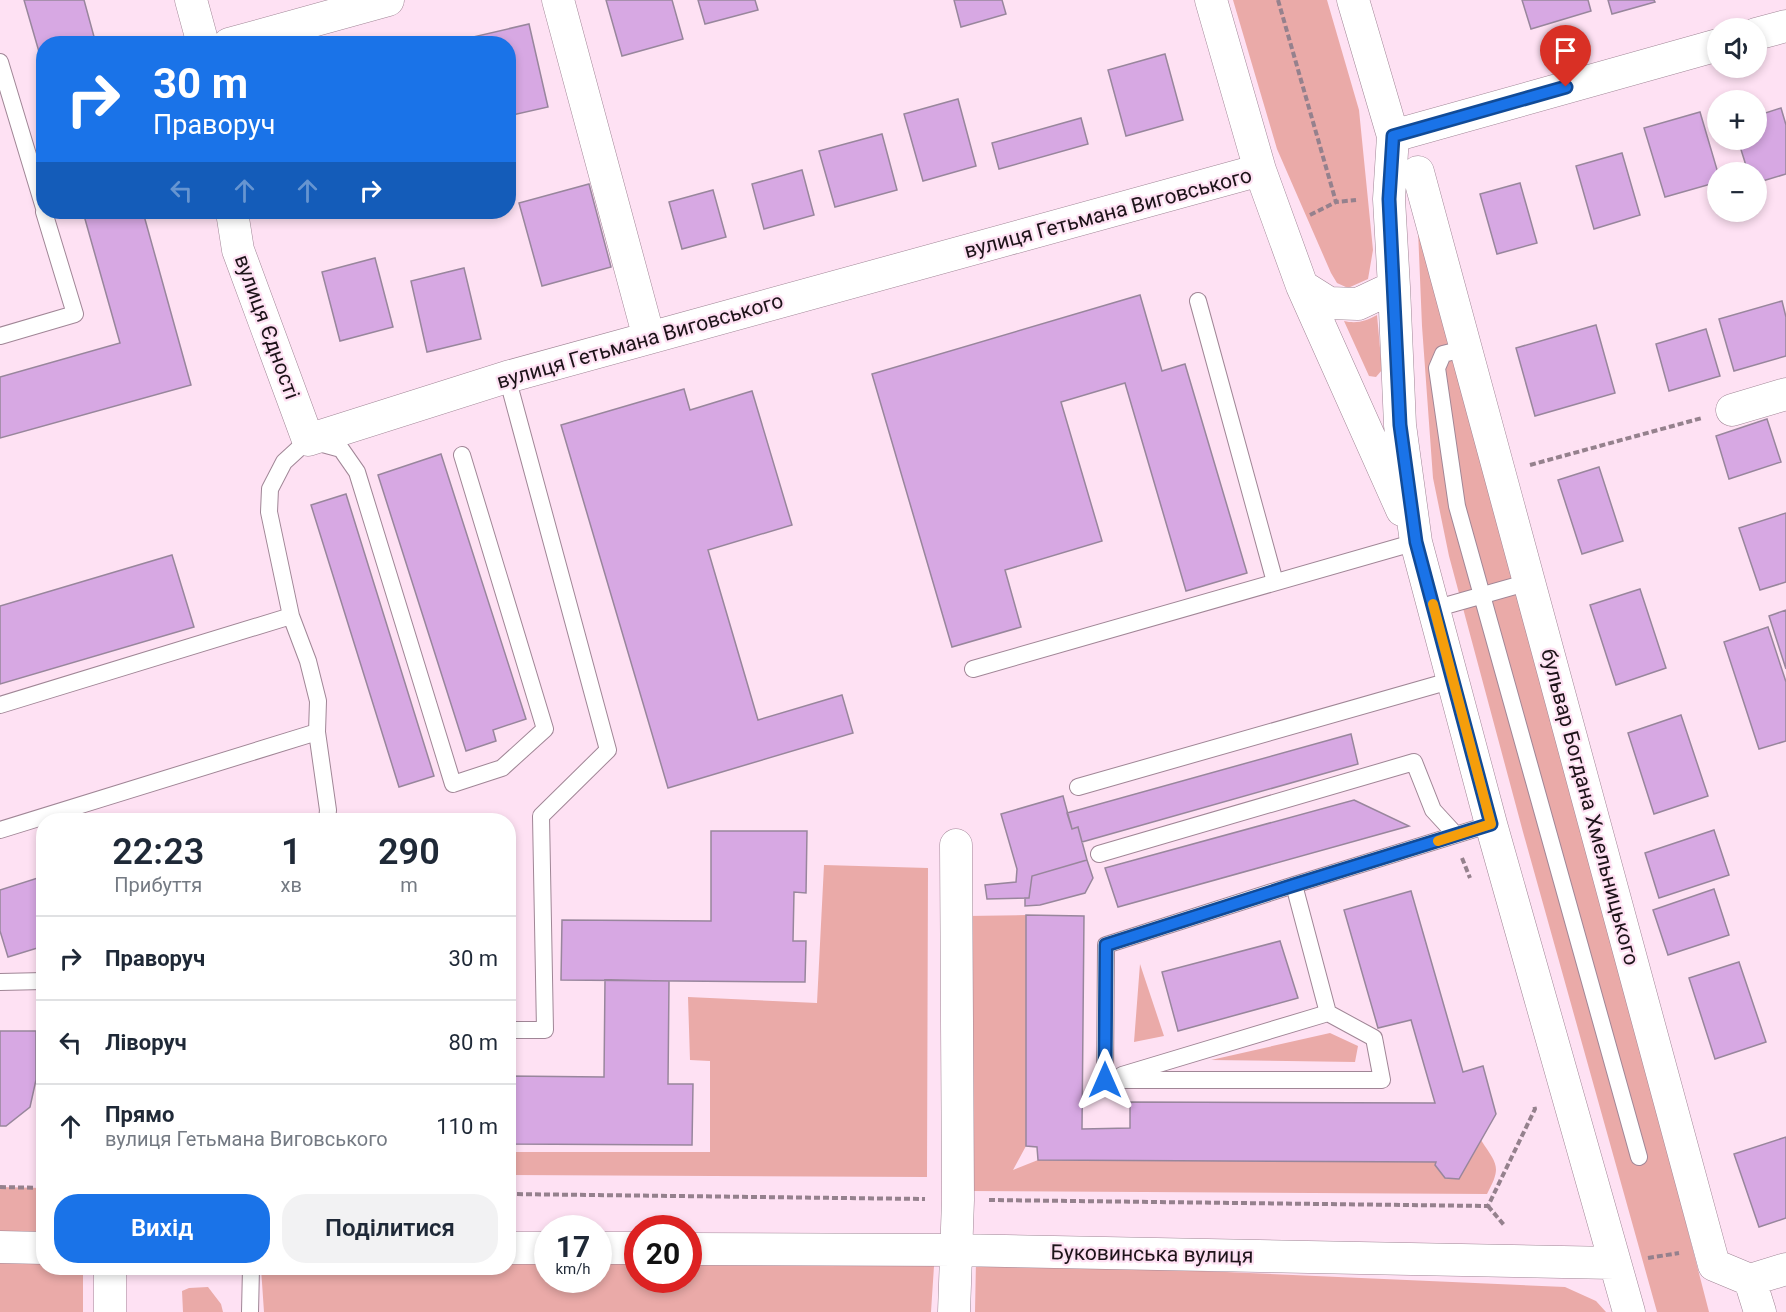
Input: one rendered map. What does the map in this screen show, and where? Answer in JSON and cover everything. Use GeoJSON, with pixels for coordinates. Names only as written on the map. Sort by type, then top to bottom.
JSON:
{"type":"FeatureCollection","features":[{"type":"Feature","properties":{"kind":"street"},"geometry":{"type":"LineString","coordinates":[[191,0],[200,36]]}},
{"type":"Feature","properties":{"kind":"street"},"geometry":{"type":"LineString","coordinates":[[258,36],[388,0]]}},
{"type":"Feature","properties":{"kind":"street"},"geometry":{"type":"LineString","coordinates":[[558,0],[649,338]]}},
{"type":"Feature","properties":{"kind":"street"},"geometry":{"type":"LineString","coordinates":[[1211,0],[1260,170]]}},
{"type":"Feature","properties":{"kind":"street"},"geometry":{"type":"LineString","coordinates":[[1353,0],[1393,136],[1389,199],[1400,425],[1416,542],[1491,824],[1629,1312]]}},
{"type":"Feature","properties":{"kind":"street"},"geometry":{"type":"LineString","coordinates":[[1767,31],[1786,26]]}},
{"type":"Feature","properties":{"kind":"street"},"geometry":{"type":"LineString","coordinates":[[1393,136],[1707,48]]}},
{"type":"Feature","properties":{"kind":"street","name":"вулиця Гетьмана Виговського"},"geometry":{"type":"LineString","coordinates":[[308,440],[507,377],[1260,170],[1302,286],[1416,542]]}},
{"type":"Feature","properties":{"kind":"street","name":"бульвар Богдана Хмельницького"},"geometry":{"type":"LineString","coordinates":[[1418,172],[1714,1265]]}},
{"type":"Feature","properties":{"kind":"street","name":"вулиця Єдності"},"geometry":{"type":"LineString","coordinates":[[233,219],[238,250],[308,440]]}},
{"type":"Feature","properties":{"kind":"street"},"geometry":{"type":"LineString","coordinates":[[1302,286],[1329,303],[1358,304],[1394,288]]}},
{"type":"Feature","properties":{"kind":"street"},"geometry":{"type":"LineString","coordinates":[[1732,410],[1786,394]]}},
{"type":"Feature","properties":{"kind":"street"},"geometry":{"type":"LineString","coordinates":[[954,1312],[958,1200],[956,845]]}},
{"type":"Feature","properties":{"kind":"street"},"geometry":{"type":"LineString","coordinates":[[0,1247],[36,1248]]}},
{"type":"Feature","properties":{"kind":"street"},"geometry":{"type":"LineString","coordinates":[[516,1248],[534,1248]]}},
{"type":"Feature","properties":{"kind":"street","name":"Буковинська вулиця"},"geometry":{"type":"LineString","coordinates":[[702,1249],[956,1250],[1614,1263]]}},
{"type":"Feature","properties":{"kind":"street"},"geometry":{"type":"LineString","coordinates":[[1714,1265],[1750,1280],[1786,1269]]}},
{"type":"Feature","properties":{"kind":"street"},"geometry":{"type":"LineString","coordinates":[[110,1275],[110,1312]]}},
{"type":"Feature","properties":{"kind":"street"},"geometry":{"type":"LineString","coordinates":[[1750,1280],[1760,1312]]}},
{"type":"Feature","properties":{"kind":"lane"},"geometry":{"type":"LineString","coordinates":[[0,62],[36,183]]}},
{"type":"Feature","properties":{"kind":"lane"},"geometry":{"type":"LineString","coordinates":[[0,336],[75,314],[47,219]]}},
{"type":"Feature","properties":{"kind":"lane"},"geometry":{"type":"LineString","coordinates":[[1198,300],[1275,582]]}},
{"type":"Feature","properties":{"kind":"lane"},"geometry":{"type":"LineString","coordinates":[[1467,348],[1443,354],[1437,368],[1457,506],[1639,1157]]}},
{"type":"Feature","properties":{"kind":"lane"},"geometry":{"type":"LineString","coordinates":[[507,377],[608,750],[541,816],[545,1030],[516,1030]]}},
{"type":"Feature","properties":{"kind":"lane"},"geometry":{"type":"LineString","coordinates":[[328,813],[317,732],[318,701],[308,661],[291,616],[269,512],[270,489],[284,462],[308,440],[341,449],[357,472],[453,784],[502,768],[545,729],[462,455]]}},
{"type":"Feature","properties":{"kind":"lane"},"geometry":{"type":"LineString","coordinates":[[973,669],[1416,542]]}},
{"type":"Feature","properties":{"kind":"lane"},"geometry":{"type":"LineString","coordinates":[[1434,609],[1529,582]]}},
{"type":"Feature","properties":{"kind":"lane"},"geometry":{"type":"LineString","coordinates":[[0,705],[291,616]]}},
{"type":"Feature","properties":{"kind":"lane"},"geometry":{"type":"LineString","coordinates":[[1078,787],[1453,680]]}},
{"type":"Feature","properties":{"kind":"lane"},"geometry":{"type":"LineString","coordinates":[[55,813],[317,732]]}},
{"type":"Feature","properties":{"kind":"lane"},"geometry":{"type":"LineString","coordinates":[[1099,854],[1414,762],[1433,810],[1456,835]]}},
{"type":"Feature","properties":{"kind":"lane"},"geometry":{"type":"LineString","coordinates":[[0,830],[36,819]]}},
{"type":"Feature","properties":{"kind":"lane"},"geometry":{"type":"LineString","coordinates":[[1105,1080],[1106,945],[1491,824]]}},
{"type":"Feature","properties":{"kind":"lane"},"geometry":{"type":"LineString","coordinates":[[1105,1080],[1382,1080],[1374,1038],[1328,1012],[1294,885]]}},
{"type":"Feature","properties":{"kind":"lane"},"geometry":{"type":"LineString","coordinates":[[0,982],[36,981]]}},
{"type":"Feature","properties":{"kind":"lane"},"geometry":{"type":"LineString","coordinates":[[1105,1080],[1328,1012]]}},
{"type":"Feature","properties":{"kind":"lane"},"geometry":{"type":"LineString","coordinates":[[250,1312],[251,1275]]}},
{"type":"Feature","properties":{"kind":"path"},"geometry":{"type":"LineString","coordinates":[[1278,0],[1336,202],[1389,199]]}},
{"type":"Feature","properties":{"kind":"path"},"geometry":{"type":"LineString","coordinates":[[1500,474],[1732,410]]}},
{"type":"Feature","properties":{"kind":"path"},"geometry":{"type":"LineString","coordinates":[[1462,858],[1470,880]]}},
{"type":"Feature","properties":{"kind":"path"},"geometry":{"type":"LineString","coordinates":[[1488,1206],[1534,1109],[1532,1098]]}},
{"type":"Feature","properties":{"kind":"path"},"geometry":{"type":"LineString","coordinates":[[0,1187],[36,1188]]}},
{"type":"Feature","properties":{"kind":"path"},"geometry":{"type":"LineString","coordinates":[[516,1194],[1488,1206],[1504,1225]]}},
{"type":"Feature","properties":{"kind":"path"},"geometry":{"type":"LineString","coordinates":[[1614,1263],[1694,1251],[1714,1265]]}},
{"type":"Feature","properties":{"kind":"shaded area"},"geometry":{"type":"Polygon","coordinates":[[[1233,0],[1327,0],[1359,110],[1373,250],[1368,279],[1348,288],[1337,283],[1331,273],[1277,149],[1233,0]]]}},
{"type":"Feature","properties":{"kind":"shaded area"},"geometry":{"type":"Polygon","coordinates":[[[1416,182],[1709,1312],[1657,1312],[1523,832],[1449,556],[1433,478],[1422,326],[1416,182]]]}},
{"type":"Feature","properties":{"kind":"shaded area"},"geometry":{"type":"Polygon","coordinates":[[[1377,315],[1382,370],[1376,377],[1369,376],[1344,321],[1361,321],[1377,315]]]}},
{"type":"Feature","properties":{"kind":"shaded area"},"geometry":{"type":"Polygon","coordinates":[[[824,865],[928,868],[927,1177],[516,1175],[516,1152],[710,1152],[710,1061],[690,1060],[688,997],[817,1003],[824,865]]]}},
{"type":"Feature","properties":{"kind":"shaded area"},"geometry":{"type":"Polygon","coordinates":[[[1026,915],[1026,1146],[1013,1170],[1038,1160],[1436,1162],[1435,1165],[1445,1178],[1458,1179],[1481,1140],[1496,1166],[1495,1177],[1487,1194],[969,1191],[967,916],[1026,915]]]}},
{"type":"Feature","properties":{"kind":"shaded area"},"geometry":{"type":"Polygon","coordinates":[[[1140,964],[1164,1036],[1134,1042],[1140,964]]]}},
{"type":"Feature","properties":{"kind":"shaded area"},"geometry":{"type":"Polygon","coordinates":[[[1330,1033],[1358,1046],[1355,1062],[1211,1060],[1330,1033]]]}},
{"type":"Feature","properties":{"kind":"shaded area"},"geometry":{"type":"Polygon","coordinates":[[[0,1187],[36,1188],[36,1275],[83,1275],[83,1312],[0,1312],[0,1187]]]}},
{"type":"Feature","properties":{"kind":"shaded area"},"geometry":{"type":"Polygon","coordinates":[[[516,1259],[534,1260],[534,1293],[612,1293],[612,1261],[624,1261],[624,1293],[702,1293],[702,1262],[934,1266],[931,1312],[264,1312],[261,1275],[516,1275],[516,1259]]]}},
{"type":"Feature","properties":{"kind":"shaded area"},"geometry":{"type":"Polygon","coordinates":[[[976,1261],[1565,1287],[1596,1301],[1606,1312],[975,1312],[976,1261]]]}},
{"type":"Feature","properties":{"kind":"shaded area"},"geometry":{"type":"Polygon","coordinates":[[[208,1287],[221,1304],[223,1312],[183,1312],[182,1291],[189,1288],[208,1287]]]}},
{"type":"Feature","properties":{"kind":"building"},"geometry":{"type":"Polygon","coordinates":[[[24,0],[84,0],[94,36],[36,36],[36,41],[24,0]]]}},
{"type":"Feature","properties":{"kind":"building"},"geometry":{"type":"Polygon","coordinates":[[[606,0],[672,0],[683,39],[622,56],[606,0]]]}},
{"type":"Feature","properties":{"kind":"building"},"geometry":{"type":"Polygon","coordinates":[[[698,0],[755,0],[758,10],[705,24],[698,0]]]}},
{"type":"Feature","properties":{"kind":"building"},"geometry":{"type":"Polygon","coordinates":[[[954,0],[1002,0],[1006,14],[961,27],[954,0]]]}},
{"type":"Feature","properties":{"kind":"building"},"geometry":{"type":"Polygon","coordinates":[[[1522,0],[1588,0],[1591,11],[1531,29],[1522,0]]]}},
{"type":"Feature","properties":{"kind":"building"},"geometry":{"type":"Polygon","coordinates":[[[1608,0],[1654,0],[1655,2],[1612,14],[1608,0]]]}},
{"type":"Feature","properties":{"kind":"building"},"geometry":{"type":"Polygon","coordinates":[[[529,24],[548,107],[516,114],[516,36],[477,36],[529,24]]]}},
{"type":"Feature","properties":{"kind":"building"},"geometry":{"type":"Polygon","coordinates":[[[1165,54],[1183,120],[1126,136],[1108,70],[1165,54]]]}},
{"type":"Feature","properties":{"kind":"building"},"geometry":{"type":"Polygon","coordinates":[[[958,99],[976,166],[923,181],[904,114],[958,99]]]}},
{"type":"Feature","properties":{"kind":"building"},"geometry":{"type":"Polygon","coordinates":[[[1781,108],[1786,125],[1786,174],[1767,180],[1767,162],[1745,162],[1741,150],[1767,150],[1767,112],[1781,108]]]}},
{"type":"Feature","properties":{"kind":"building"},"geometry":{"type":"Polygon","coordinates":[[[1700,112],[1707,136],[1707,150],[1711,150],[1715,162],[1707,162],[1707,185],[1665,197],[1644,128],[1700,112]]]}},
{"type":"Feature","properties":{"kind":"building"},"geometry":{"type":"Polygon","coordinates":[[[1081,118],[1088,144],[999,169],[992,143],[1081,118]]]}},
{"type":"Feature","properties":{"kind":"building"},"geometry":{"type":"Polygon","coordinates":[[[882,134],[897,190],[835,207],[819,151],[882,134]]]}},
{"type":"Feature","properties":{"kind":"building"},"geometry":{"type":"Polygon","coordinates":[[[1622,153],[1640,215],[1594,229],[1576,166],[1622,153]]]}},
{"type":"Feature","properties":{"kind":"building"},"geometry":{"type":"Polygon","coordinates":[[[802,170],[814,215],[764,229],[752,184],[802,170]]]}},
{"type":"Feature","properties":{"kind":"building"},"geometry":{"type":"Polygon","coordinates":[[[1520,183],[1537,243],[1497,254],[1480,194],[1520,183]]]}},
{"type":"Feature","properties":{"kind":"building"},"geometry":{"type":"Polygon","coordinates":[[[589,184],[611,267],[542,286],[519,203],[589,184]]]}},
{"type":"Feature","properties":{"kind":"building"},"geometry":{"type":"Polygon","coordinates":[[[713,190],[726,237],[682,249],[669,202],[713,190]]]}},
{"type":"Feature","properties":{"kind":"building"},"geometry":{"type":"Polygon","coordinates":[[[85,219],[145,219],[191,385],[0,438],[0,377],[120,343],[85,219]]]}},
{"type":"Feature","properties":{"kind":"building"},"geometry":{"type":"Polygon","coordinates":[[[375,258],[393,327],[340,341],[322,272],[375,258]]]}},
{"type":"Feature","properties":{"kind":"building"},"geometry":{"type":"Polygon","coordinates":[[[464,268],[481,339],[427,352],[411,281],[464,268]]]}},
{"type":"Feature","properties":{"kind":"building"},"geometry":{"type":"Polygon","coordinates":[[[1140,295],[1162,371],[1185,364],[1247,573],[1186,591],[1125,383],[1061,402],[1102,541],[1005,570],[1021,627],[952,647],[872,374],[1140,295]]]}},
{"type":"Feature","properties":{"kind":"building"},"geometry":{"type":"Polygon","coordinates":[[[1782,301],[1786,317],[1786,356],[1734,371],[1719,319],[1782,301]]]}},
{"type":"Feature","properties":{"kind":"building"},"geometry":{"type":"Polygon","coordinates":[[[1596,325],[1615,393],[1535,416],[1516,348],[1596,325]]]}},
{"type":"Feature","properties":{"kind":"building"},"geometry":{"type":"Polygon","coordinates":[[[1706,329],[1720,376],[1669,391],[1656,344],[1706,329]]]}},
{"type":"Feature","properties":{"kind":"building"},"geometry":{"type":"Polygon","coordinates":[[[684,389],[690,410],[752,391],[792,525],[708,550],[758,720],[842,695],[853,733],[668,788],[561,425],[684,389]]]}},
{"type":"Feature","properties":{"kind":"building"},"geometry":{"type":"Polygon","coordinates":[[[1767,419],[1781,462],[1729,479],[1716,436],[1767,419]]]}},
{"type":"Feature","properties":{"kind":"building"},"geometry":{"type":"Polygon","coordinates":[[[441,454],[526,719],[493,730],[496,741],[466,751],[378,475],[441,454]]]}},
{"type":"Feature","properties":{"kind":"building"},"geometry":{"type":"Polygon","coordinates":[[[1599,467],[1623,541],[1582,554],[1558,480],[1599,467]]]}},
{"type":"Feature","properties":{"kind":"building"},"geometry":{"type":"Polygon","coordinates":[[[346,494],[434,776],[399,787],[311,505],[346,494]]]}},
{"type":"Feature","properties":{"kind":"building"},"geometry":{"type":"Polygon","coordinates":[[[1786,513],[1786,582],[1760,590],[1739,528],[1786,513]]]}},
{"type":"Feature","properties":{"kind":"building"},"geometry":{"type":"Polygon","coordinates":[[[172,555],[194,627],[0,684],[0,606],[172,555]]]}},
{"type":"Feature","properties":{"kind":"building"},"geometry":{"type":"Polygon","coordinates":[[[1640,589],[1666,668],[1616,685],[1590,605],[1640,589]]]}},
{"type":"Feature","properties":{"kind":"building"},"geometry":{"type":"Polygon","coordinates":[[[1786,610],[1786,669],[1769,616],[1786,610]]]}},
{"type":"Feature","properties":{"kind":"building"},"geometry":{"type":"Polygon","coordinates":[[[1768,627],[1786,682],[1786,741],[1759,749],[1724,642],[1768,627]]]}},
{"type":"Feature","properties":{"kind":"building"},"geometry":{"type":"Polygon","coordinates":[[[1681,715],[1708,796],[1654,814],[1628,733],[1681,715]]]}},
{"type":"Feature","properties":{"kind":"building"},"geometry":{"type":"Polygon","coordinates":[[[1351,734],[1358,764],[1082,842],[1078,827],[1072,829],[1067,813],[1351,734]]]}},
{"type":"Feature","properties":{"kind":"building"},"geometry":{"type":"Polygon","coordinates":[[[1063,796],[1072,829],[1078,827],[1087,860],[1032,876],[1029,898],[987,899],[985,885],[1016,882],[1017,869],[1001,814],[1063,796]]]}},
{"type":"Feature","properties":{"kind":"building"},"geometry":{"type":"Polygon","coordinates":[[[1354,800],[1409,826],[1118,907],[1105,868],[1354,800]]]}},
{"type":"Feature","properties":{"kind":"building"},"geometry":{"type":"Polygon","coordinates":[[[1714,830],[1729,875],[1659,898],[1645,853],[1714,830]]]}},
{"type":"Feature","properties":{"kind":"building"},"geometry":{"type":"Polygon","coordinates":[[[711,831],[807,831],[806,893],[794,892],[793,941],[806,941],[805,982],[561,980],[562,920],[711,921],[711,831]]]}},
{"type":"Feature","properties":{"kind":"building"},"geometry":{"type":"Polygon","coordinates":[[[1087,860],[1093,878],[1085,893],[1040,905],[1025,906],[1025,898],[1029,898],[1032,876],[1087,860]]]}},
{"type":"Feature","properties":{"kind":"building"},"geometry":{"type":"Polygon","coordinates":[[[36,879],[36,948],[8,957],[0,931],[0,890],[36,879]]]}},
{"type":"Feature","properties":{"kind":"building"},"geometry":{"type":"Polygon","coordinates":[[[1714,889],[1729,935],[1668,955],[1653,910],[1714,889]]]}},
{"type":"Feature","properties":{"kind":"building"},"geometry":{"type":"Polygon","coordinates":[[[1411,891],[1463,1072],[1483,1066],[1496,1114],[1459,1179],[1445,1178],[1435,1165],[1436,1162],[1038,1160],[1037,1147],[1026,1146],[1026,915],[1084,916],[1082,1129],[1130,1128],[1130,1102],[1435,1103],[1411,1020],[1378,1028],[1344,910],[1411,891]]]}},
{"type":"Feature","properties":{"kind":"building"},"geometry":{"type":"Polygon","coordinates":[[[1280,941],[1298,998],[1178,1031],[1162,972],[1280,941]]]}},
{"type":"Feature","properties":{"kind":"building"},"geometry":{"type":"Polygon","coordinates":[[[1739,962],[1766,1042],[1715,1059],[1689,978],[1739,962]]]}},
{"type":"Feature","properties":{"kind":"building"},"geometry":{"type":"Polygon","coordinates":[[[605,980],[669,981],[668,1084],[693,1084],[692,1145],[516,1144],[516,1076],[604,1077],[605,980]]]}},
{"type":"Feature","properties":{"kind":"building"},"geometry":{"type":"Polygon","coordinates":[[[0,1031],[36,1031],[36,1080],[30,1107],[6,1126],[0,1126],[0,1031]]]}},
{"type":"Feature","properties":{"kind":"building"},"geometry":{"type":"Polygon","coordinates":[[[1786,1137],[1786,1218],[1759,1227],[1734,1154],[1786,1137]]]}},
{"type":"Feature","properties":{"kind":"slow traffic"},"geometry":{"type":"LineString","coordinates":[[1433,604],[1491,824],[1438,841]]}},
{"type":"Feature","properties":{"kind":"route"},"geometry":{"type":"LineString","coordinates":[[1105,1080],[1106,945],[1491,824],[1416,542],[1400,425],[1389,199],[1393,136],[1566,87]]}}]}
